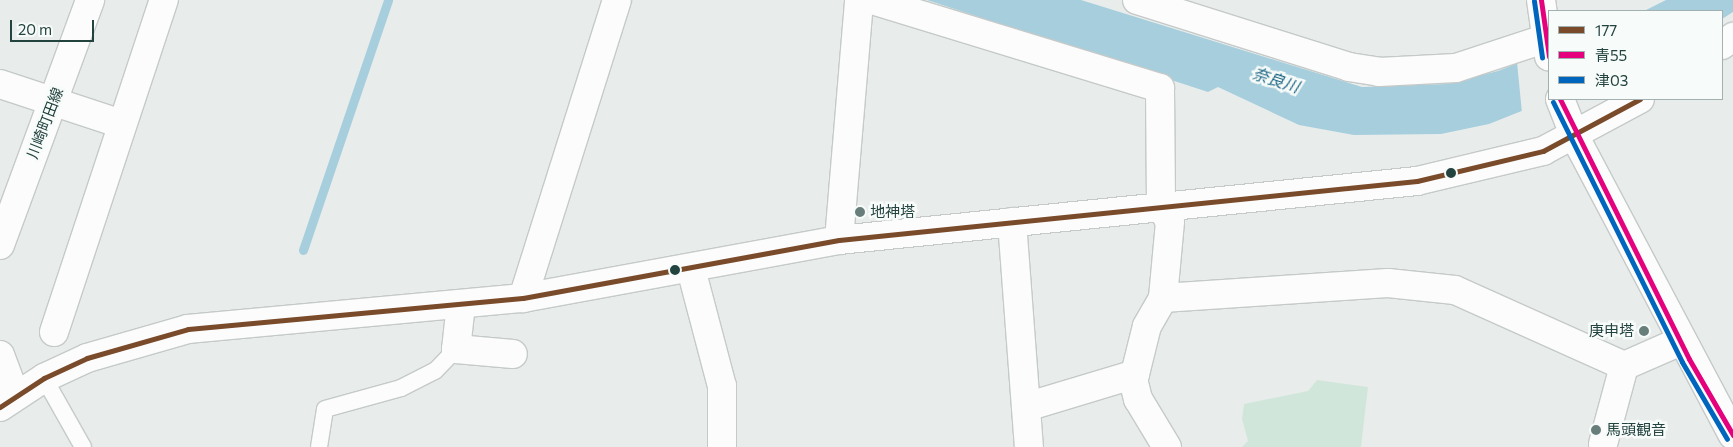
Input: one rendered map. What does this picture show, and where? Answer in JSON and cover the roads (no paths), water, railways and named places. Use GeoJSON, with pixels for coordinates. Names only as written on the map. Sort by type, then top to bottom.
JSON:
{"type":"FeatureCollection","features":[{"type":"Feature","properties":{"kind":"street","name":"川崎町田線"},"geometry":{"type":"LineString","coordinates":[[0,245],[90,0]]}},
{"type":"Feature","properties":{"kind":"street"},"geometry":{"type":"LineString","coordinates":[[54,332],[164,0]]}},
{"type":"Feature","properties":{"kind":"street"},"geometry":{"type":"LineString","coordinates":[[523,298],[617,0]]}},
{"type":"Feature","properties":{"kind":"street"},"geometry":{"type":"LineString","coordinates":[[839,240],[859,0]]}},
{"type":"Feature","properties":{"kind":"street"},"geometry":{"type":"LineString","coordinates":[[872,0],[1160,88],[1161,206],[1170,222],[1163,298],[1147,326],[1132,375],[1138,399],[1167,447]]}},
{"type":"Feature","properties":{"kind":"street"},"geometry":{"type":"LineString","coordinates":[[1137,0],[1349,67],[1379,72],[1456,68],[1548,47],[1541,0]]}},
{"type":"Feature","properties":{"kind":"street"},"geometry":{"type":"LineString","coordinates":[[0,84],[122,124]]}},
{"type":"Feature","properties":{"kind":"street"},"geometry":{"type":"LineString","coordinates":[[0,355],[7,401],[44,378],[111,350],[188,329],[523,298],[691,269],[839,240],[1417,181],[1514,160],[1576,137],[1638,100]]}},
{"type":"Feature","properties":{"kind":"street"},"geometry":{"type":"LineString","coordinates":[[1561,102],[1576,137],[1681,341],[1733,435]]}},
{"type":"Feature","properties":{"kind":"street"},"geometry":{"type":"LineString","coordinates":[[1012,222],[1029,447]]}},
{"type":"Feature","properties":{"kind":"street"},"geometry":{"type":"LineString","coordinates":[[691,269],[722,386],[722,447]]}},
{"type":"Feature","properties":{"kind":"street"},"geometry":{"type":"LineString","coordinates":[[1163,298],[1388,283],[1456,290],[1624,366],[1681,341]]}},
{"type":"Feature","properties":{"kind":"street"},"geometry":{"type":"LineString","coordinates":[[461,304],[456,348],[513,354]]}},
{"type":"Feature","properties":{"kind":"street"},"geometry":{"type":"LineString","coordinates":[[1603,444],[1624,366]]}},
{"type":"Feature","properties":{"kind":"street"},"geometry":{"type":"LineString","coordinates":[[1026,407],[1132,375]]}},
{"type":"Feature","properties":{"kind":"lane"},"geometry":{"type":"LineString","coordinates":[[318,447],[325,408],[401,388],[435,371],[456,348]]}},
{"type":"Feature","properties":{"kind":"lane"},"geometry":{"type":"LineString","coordinates":[[44,378],[83,447]]}},
{"type":"Feature","properties":{"kind":"water","name":"奈良川"},"geometry":{"type":"Polygon","coordinates":[[[927,0],[1081,0],[1362,87],[1446,84],[1498,71],[1548,51],[1537,105],[1489,124],[1441,134],[1354,135],[1299,125],[1218,87],[1208,92],[927,0]]]}},
{"type":"Feature","properties":{"kind":"water"},"geometry":{"type":"Polygon","coordinates":[[[1666,0],[1733,0],[1733,12],[1723,18],[1723,10],[1646,10],[1666,0]]]}},
{"type":"Feature","properties":{"kind":"waterway"},"geometry":{"type":"LineString","coordinates":[[303,250],[388,0]]}},
{"type":"Feature","properties":{"kind":"place","name":"地神塔"},"geometry":{"type":"Point","coordinates":[860,212]}},
{"type":"Feature","properties":{"kind":"place","name":"庚申塔"},"geometry":{"type":"Point","coordinates":[1644,331]}},
{"type":"Feature","properties":{"kind":"place","name":"馬頭観音"},"geometry":{"type":"Point","coordinates":[1596,430]}}]}
